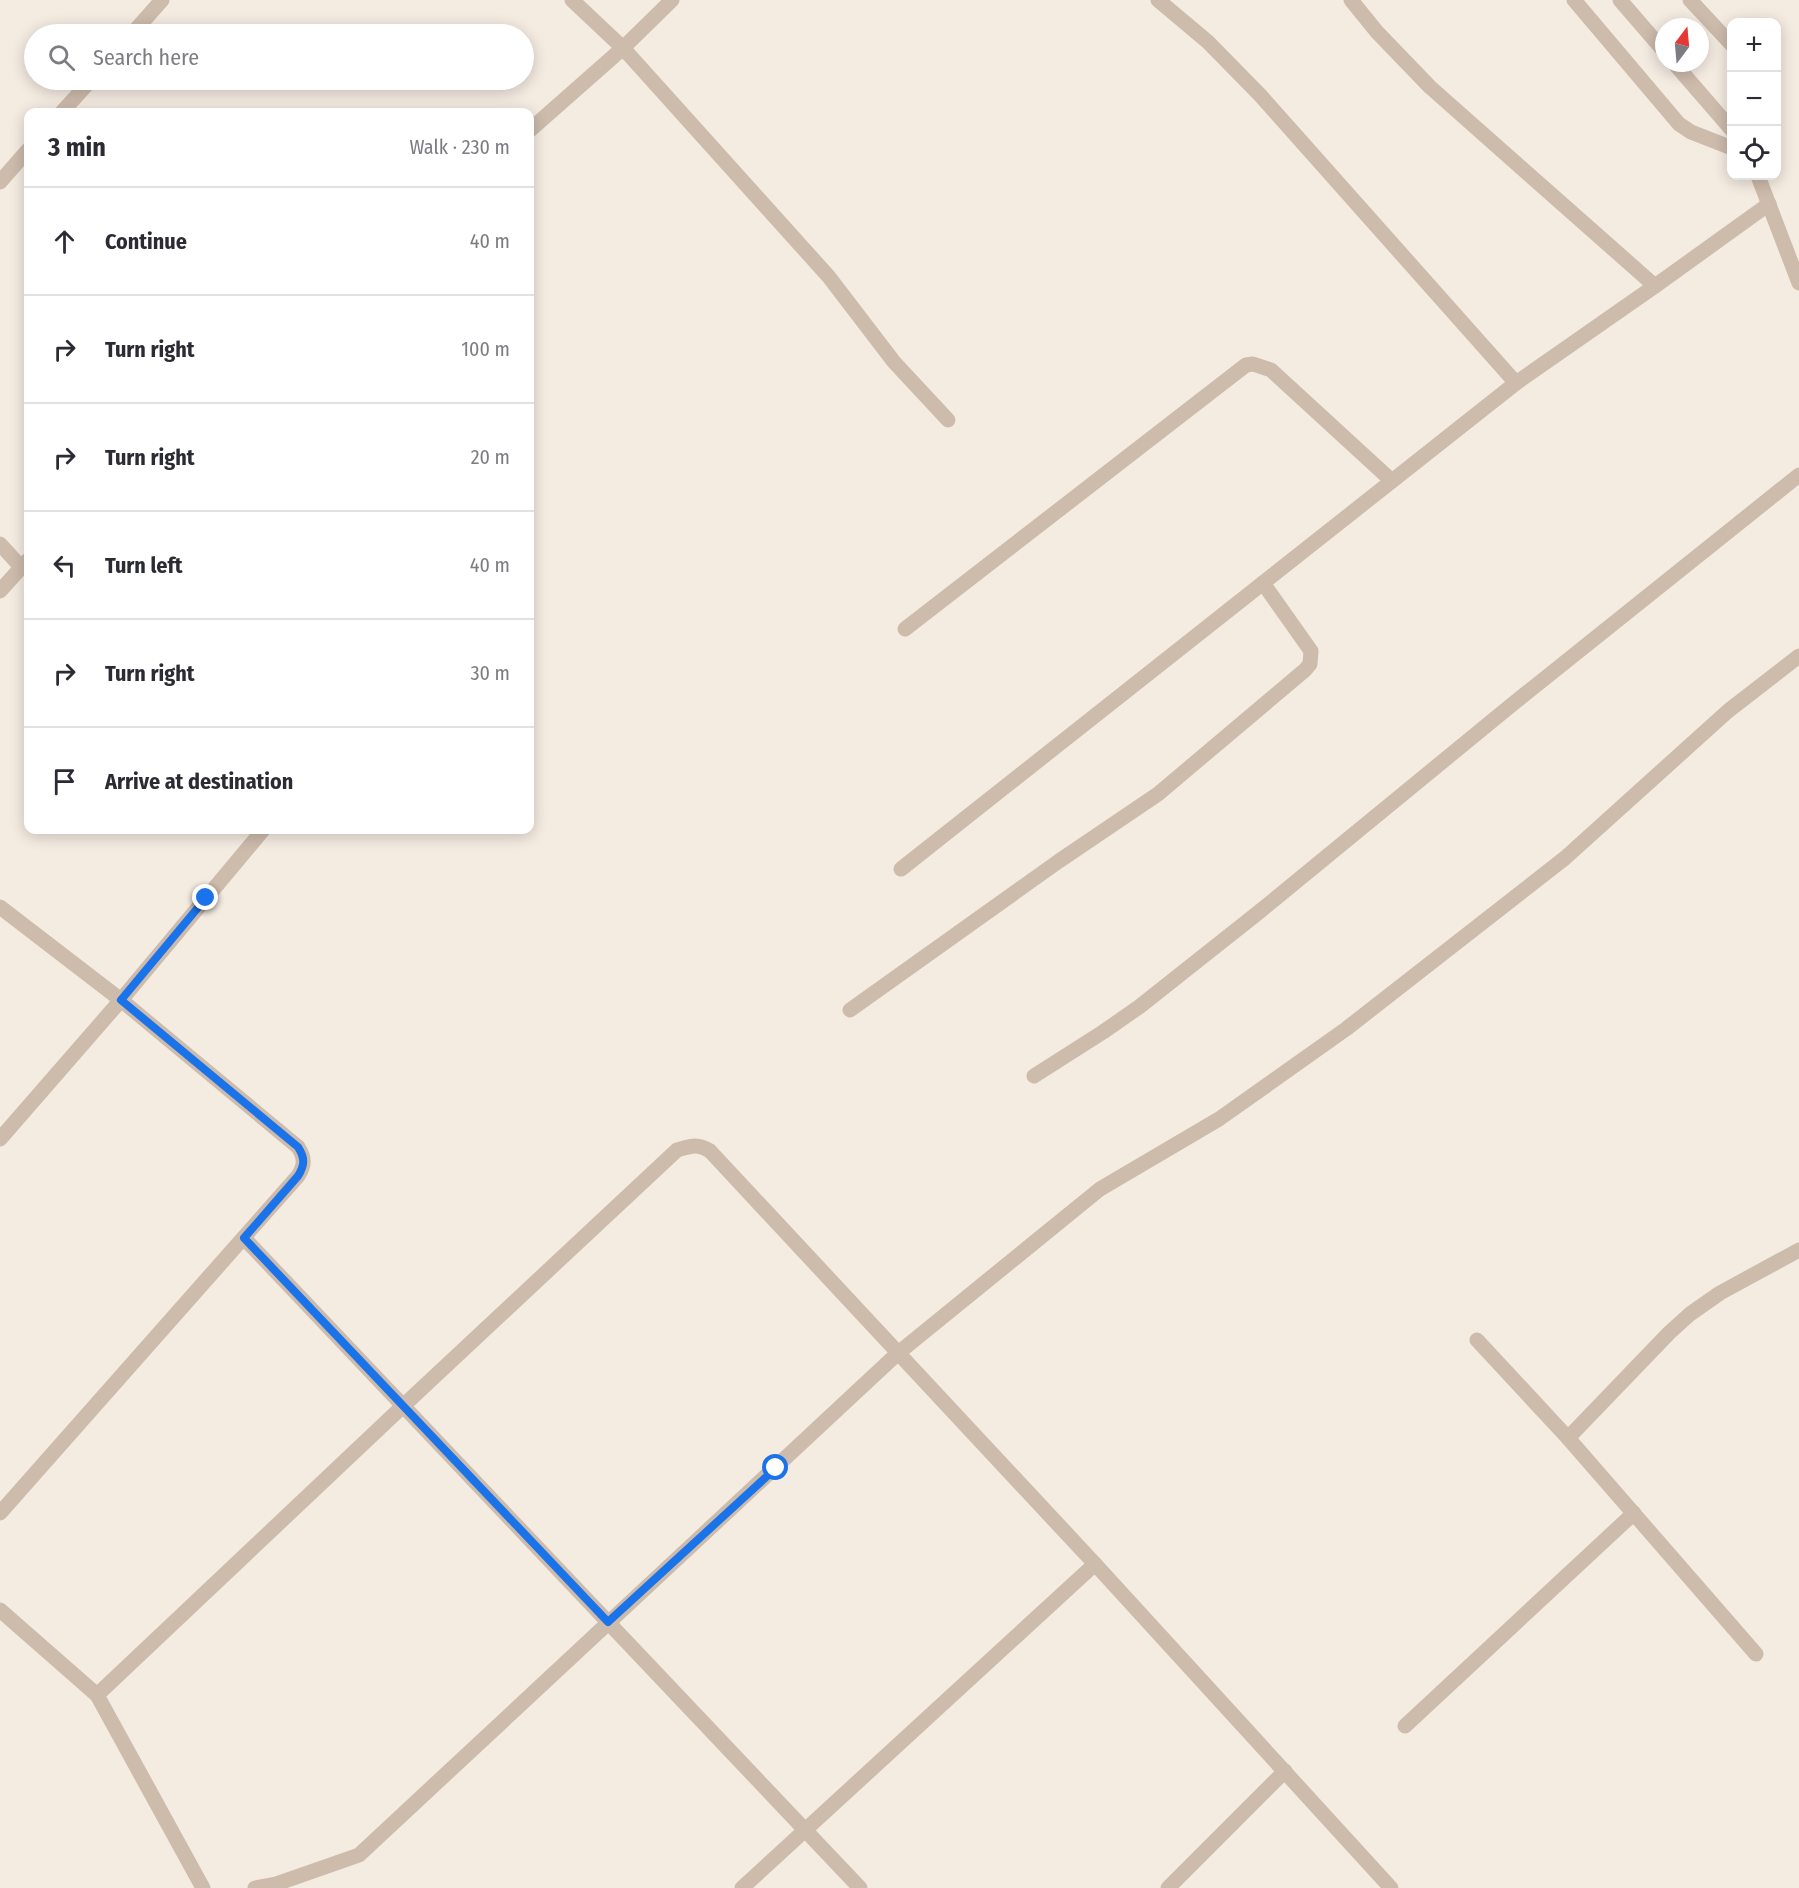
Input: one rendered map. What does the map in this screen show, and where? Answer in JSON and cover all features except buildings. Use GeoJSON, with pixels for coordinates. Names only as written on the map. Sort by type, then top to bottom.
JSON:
{"type":"FeatureCollection","features":[{"type":"Feature","properties":{"kind":"street"},"geometry":{"type":"LineString","coordinates":[[141,24],[162,0]]}},
{"type":"Feature","properties":{"kind":"street"},"geometry":{"type":"LineString","coordinates":[[573,0],[623,48],[829,277],[894,362],[948,420]]}},
{"type":"Feature","properties":{"kind":"street"},"geometry":{"type":"LineString","coordinates":[[534,126],[623,48],[672,0]]}},
{"type":"Feature","properties":{"kind":"street"},"geometry":{"type":"LineString","coordinates":[[1158,0],[1208,42],[1260,95],[1516,383]]}},
{"type":"Feature","properties":{"kind":"street"},"geometry":{"type":"LineString","coordinates":[[1351,0],[1377,32],[1430,87],[1655,286]]}},
{"type":"Feature","properties":{"kind":"street"},"geometry":{"type":"LineString","coordinates":[[1574,0],[1679,124],[1691,132],[1727,146]]}},
{"type":"Feature","properties":{"kind":"street"},"geometry":{"type":"LineString","coordinates":[[1620,0],[1655,41]]}},
{"type":"Feature","properties":{"kind":"street"},"geometry":{"type":"LineString","coordinates":[[1690,0],[1727,41]]}},
{"type":"Feature","properties":{"kind":"street"},"geometry":{"type":"LineString","coordinates":[[1682,72],[1728,126]]}},
{"type":"Feature","properties":{"kind":"street"},"geometry":{"type":"LineString","coordinates":[[66,108],[83,90]]}},
{"type":"Feature","properties":{"kind":"street"},"geometry":{"type":"LineString","coordinates":[[0,182],[24,155]]}},
{"type":"Feature","properties":{"kind":"street"},"geometry":{"type":"LineString","coordinates":[[1760,180],[1799,283]]}},
{"type":"Feature","properties":{"kind":"street"},"geometry":{"type":"LineString","coordinates":[[901,869],[1516,383],[1769,204]]}},
{"type":"Feature","properties":{"kind":"street"},"geometry":{"type":"LineString","coordinates":[[905,629],[1246,365],[1253,364],[1271,370],[1392,481]]}},
{"type":"Feature","properties":{"kind":"street"},"geometry":{"type":"LineString","coordinates":[[1034,1076],[1139,1007],[1799,474]]}},
{"type":"Feature","properties":{"kind":"street"},"geometry":{"type":"LineString","coordinates":[[0,544],[24,563]]}},
{"type":"Feature","properties":{"kind":"street"},"geometry":{"type":"LineString","coordinates":[[0,591],[24,565]]}},
{"type":"Feature","properties":{"kind":"street"},"geometry":{"type":"LineString","coordinates":[[850,1010],[1059,861],[1158,794],[1305,670],[1310,664],[1311,651],[1263,583]]}},
{"type":"Feature","properties":{"kind":"street"},"geometry":{"type":"LineString","coordinates":[[255,1888],[276,1884],[359,1855],[897,1354],[1100,1189],[1219,1119],[1346,1029],[1564,858],[1728,711],[1799,656]]}},
{"type":"Feature","properties":{"kind":"street"},"geometry":{"type":"LineString","coordinates":[[0,1139],[121,1000],[260,834]]}},
{"type":"Feature","properties":{"kind":"street"},"geometry":{"type":"LineString","coordinates":[[0,907],[121,1000],[298,1147],[302,1154],[303,1167],[298,1176],[244,1238],[0,1513]]}},
{"type":"Feature","properties":{"kind":"street"},"geometry":{"type":"LineString","coordinates":[[97,1695],[677,1150],[689,1146],[701,1146],[710,1151],[1095,1564],[1391,1888]]}},
{"type":"Feature","properties":{"kind":"street"},"geometry":{"type":"LineString","coordinates":[[244,1238],[860,1888]]}},
{"type":"Feature","properties":{"kind":"street"},"geometry":{"type":"LineString","coordinates":[[1568,1438],[1690,1314],[1720,1293],[1799,1250]]}},
{"type":"Feature","properties":{"kind":"street"},"geometry":{"type":"LineString","coordinates":[[1477,1340],[1568,1438],[1756,1654]]}},
{"type":"Feature","properties":{"kind":"street"},"geometry":{"type":"LineString","coordinates":[[1405,1726],[1634,1513]]}},
{"type":"Feature","properties":{"kind":"street"},"geometry":{"type":"LineString","coordinates":[[742,1888],[1095,1564]]}},
{"type":"Feature","properties":{"kind":"street"},"geometry":{"type":"LineString","coordinates":[[0,1610],[97,1695],[203,1888]]}},
{"type":"Feature","properties":{"kind":"street"},"geometry":{"type":"LineString","coordinates":[[1168,1888],[1286,1771]]}},
{"type":"Feature","properties":{"kind":"route"},"geometry":{"type":"LineString","coordinates":[[206,898],[121,1000],[298,1147],[302,1154],[303,1167],[298,1176],[244,1238],[608,1622],[776,1468]]}}]}
